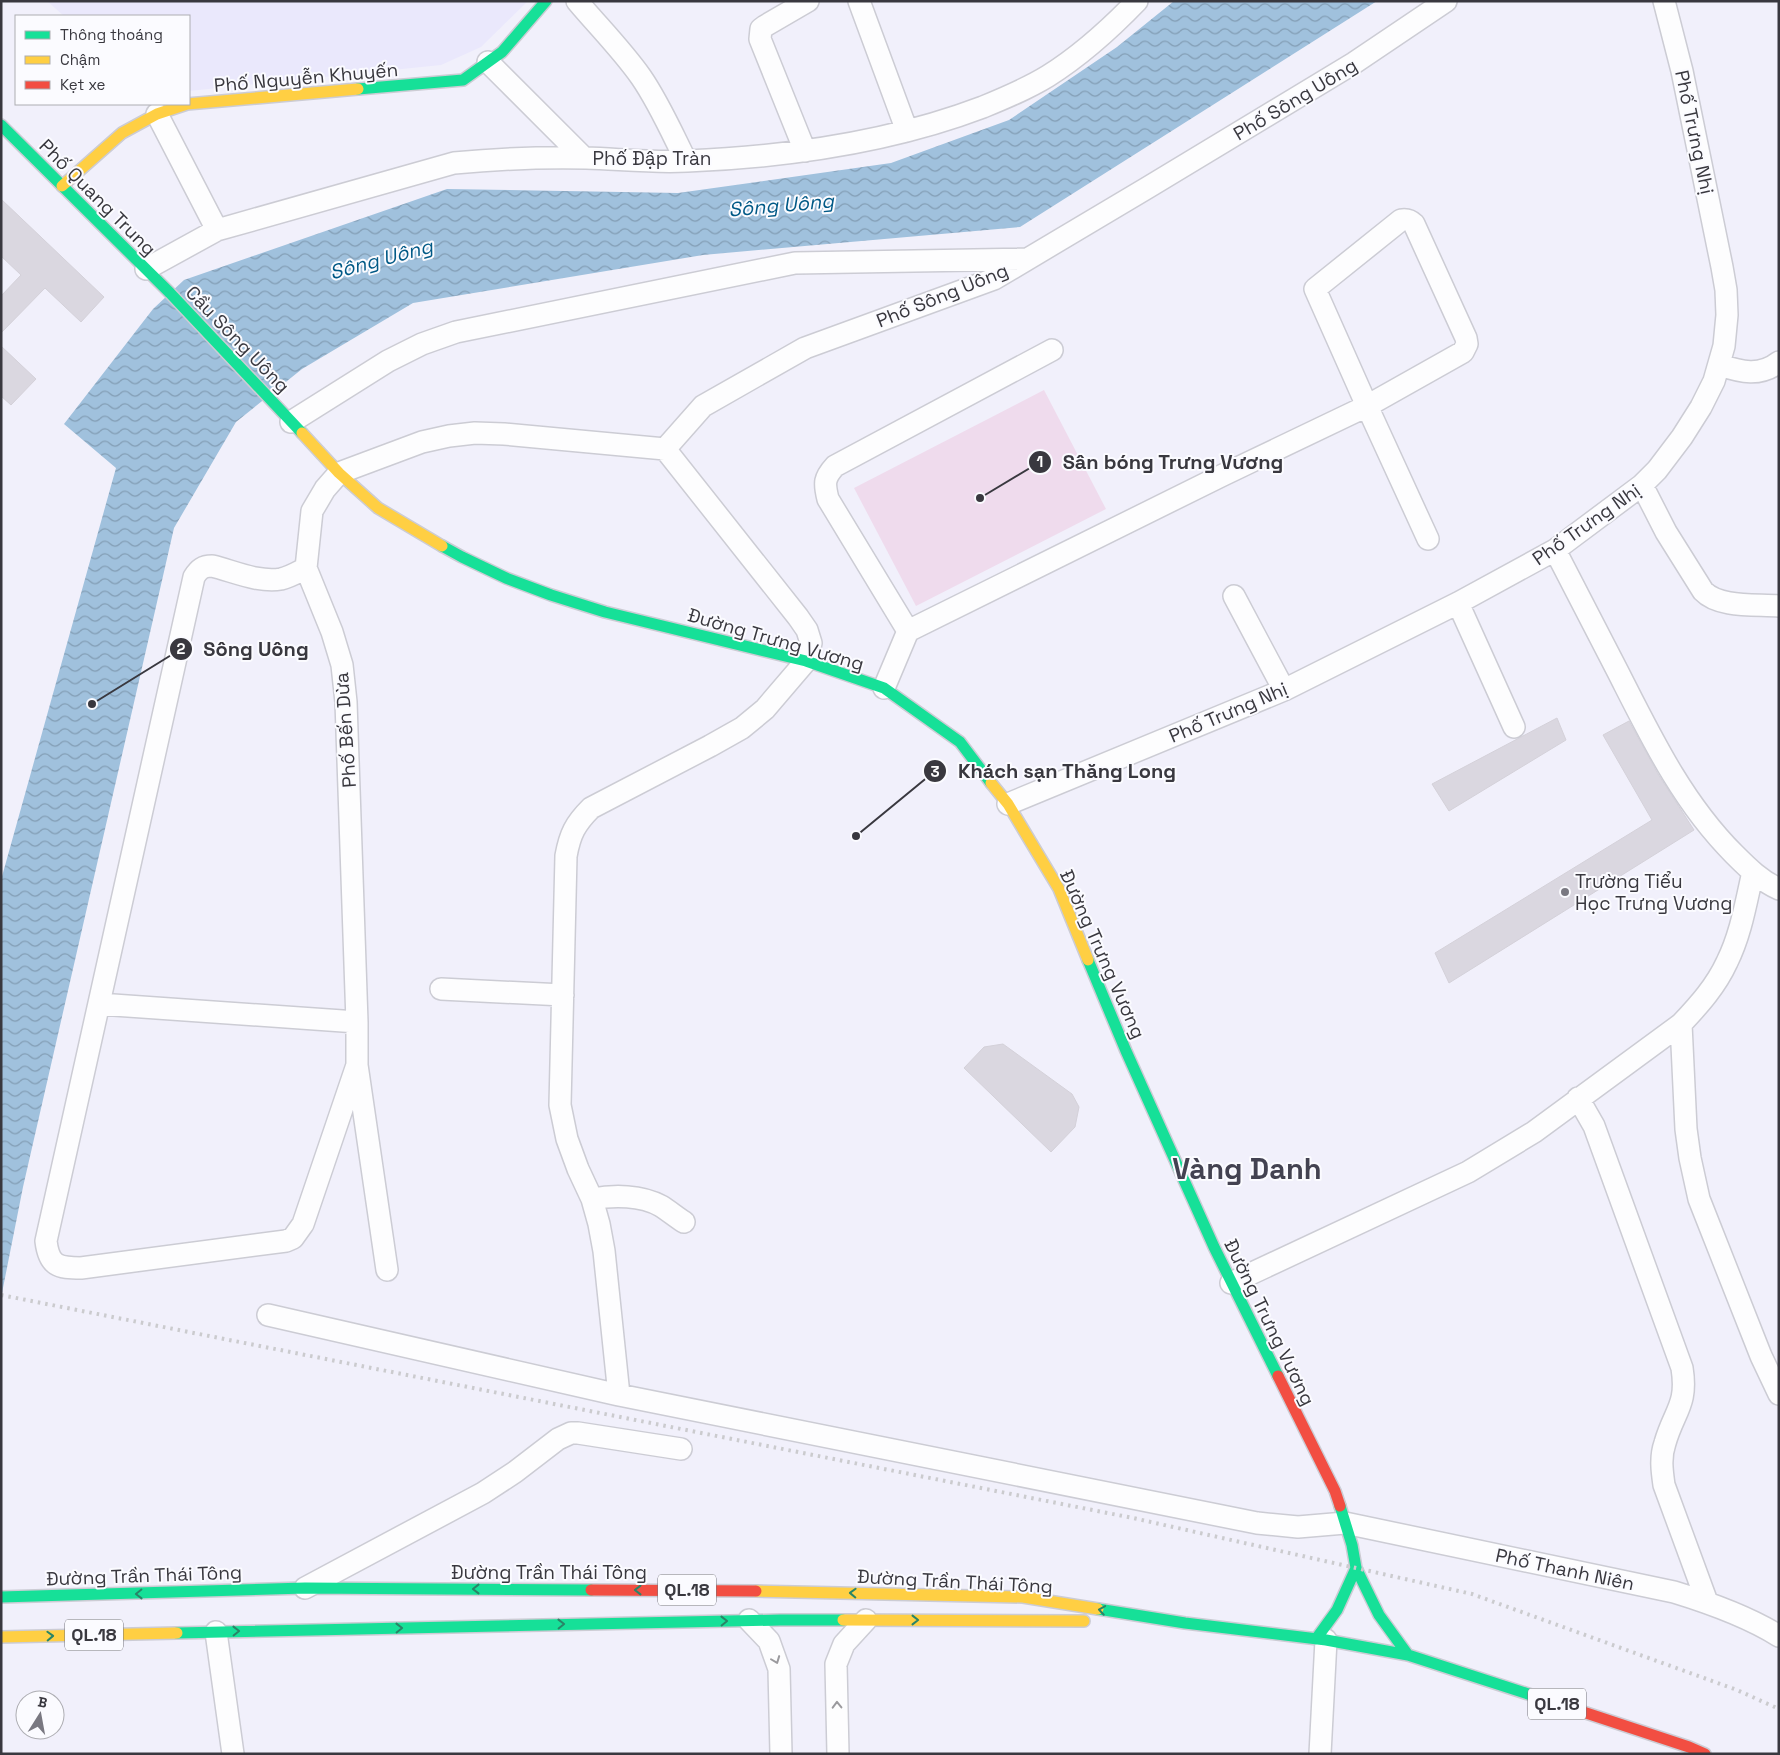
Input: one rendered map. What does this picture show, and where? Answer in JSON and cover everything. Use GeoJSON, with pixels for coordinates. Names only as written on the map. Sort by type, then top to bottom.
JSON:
{"type":"FeatureCollection","features":[{"type":"Feature","properties":{"kind":"main road","name":"Phố Nguyễn Khuyến"},"geometry":{"type":"LineString","coordinates":[[190,104],[463,80],[502,52],[546,1]]}},
{"type":"Feature","properties":{"kind":"main road","name":"Phố Nguyễn Khuyến"},"geometry":{"type":"LineString","coordinates":[[62,186],[122,133],[156,114],[184,105]]}},
{"type":"Feature","properties":{"kind":"main road","name":"Phố Quang Trung"},"geometry":{"type":"LineString","coordinates":[[1,125],[170,293]]}},
{"type":"Feature","properties":{"kind":"main road","name":"Cầu Sông Uông"},"geometry":{"type":"LineString","coordinates":[[170,293],[286,416]]}},
{"type":"Feature","properties":{"kind":"main road","name":"Đường Trưng Vương"},"geometry":{"type":"LineString","coordinates":[[286,416],[339,474],[378,508],[462,557],[506,578],[605,612],[806,661],[884,688],[960,742],[1008,804],[1059,888],[1126,1051],[1231,1283],[1335,1491],[1352,1545],[1356,1568],[1379,1615],[1408,1655]]}},
{"type":"Feature","properties":{"kind":"main road"},"geometry":{"type":"LineString","coordinates":[[1321,1640],[1356,1568]]}},
{"type":"Feature","properties":{"kind":"main road","name":"Đường Trần Thái Tông"},"geometry":{"type":"LineString","coordinates":[[1,1597],[305,1588],[782,1591],[1023,1598],[1185,1623],[1321,1640],[1408,1655]]}},
{"type":"Feature","properties":{"kind":"main road","name":"Đường Trần Thái Tông"},"geometry":{"type":"LineString","coordinates":[[1,1637],[749,1620],[1185,1623]]}},
{"type":"Feature","properties":{"kind":"main road","name":"QL.18"},"geometry":{"type":"LineString","coordinates":[[1408,1655],[1689,1747],[1705,1754]]}},
{"type":"Feature","properties":{"kind":"street"},"geometry":{"type":"LineString","coordinates":[[577,1],[641,77],[686,161]]}},
{"type":"Feature","properties":{"kind":"street"},"geometry":{"type":"LineString","coordinates":[[805,151],[760,39],[760,34],[765,26],[808,1]]}},
{"type":"Feature","properties":{"kind":"street"},"geometry":{"type":"LineString","coordinates":[[859,1],[907,131]]}},
{"type":"Feature","properties":{"kind":"street","name":"Phố Đập Tràn"},"geometry":{"type":"LineString","coordinates":[[146,269],[218,230],[454,163],[481,160],[584,158],[686,161],[805,151],[907,131],[959,116],[1010,96],[1047,76],[1085,49],[1120,19],[1137,1]]}},
{"type":"Feature","properties":{"kind":"street","name":"Phố Sông Uông"},"geometry":{"type":"LineString","coordinates":[[665,449],[703,406],[805,348],[994,279],[1354,63],[1446,1]]}},
{"type":"Feature","properties":{"kind":"street","name":"Phố Trưng Nhị"},"geometry":{"type":"LineString","coordinates":[[1008,804],[1284,690],[1458,604],[1555,550],[1642,485],[1657,470],[1682,437],[1701,407],[1714,380],[1720,365],[1724,346],[1727,315],[1726,290],[1682,71],[1664,1]]}},
{"type":"Feature","properties":{"kind":"street"},"geometry":{"type":"LineString","coordinates":[[488,62],[584,158]]}},
{"type":"Feature","properties":{"kind":"street"},"geometry":{"type":"LineString","coordinates":[[156,114],[218,230]]}},
{"type":"Feature","properties":{"kind":"street"},"geometry":{"type":"LineString","coordinates":[[884,688],[908,631],[1367,406],[1463,352],[1467,344],[1466,338],[1414,224],[1411,221],[1401,220],[1315,290],[1367,406],[1428,538]]}},
{"type":"Feature","properties":{"kind":"street"},"geometry":{"type":"LineString","coordinates":[[286,416],[422,344],[456,332],[795,263],[1029,258]]}},
{"type":"Feature","properties":{"kind":"street"},"geometry":{"type":"LineString","coordinates":[[908,631],[828,499],[824,486],[827,474],[835,466],[1052,350]]}},
{"type":"Feature","properties":{"kind":"street"},"geometry":{"type":"LineString","coordinates":[[1720,365],[1751,373],[1766,370],[1777,365]]}},
{"type":"Feature","properties":{"kind":"street","name":"Phố Bến Dừa"},"geometry":{"type":"LineString","coordinates":[[357,1066],[346,702],[342,665],[332,632],[306,568],[312,510],[325,489],[339,474],[422,442],[449,436],[475,433],[504,434],[665,449]]}},
{"type":"Feature","properties":{"kind":"street"},"geometry":{"type":"LineString","coordinates":[[619,1394],[600,1224],[567,1139],[560,1105],[566,856],[569,839],[577,821],[591,808],[742,728],[765,709],[806,661],[811,643],[807,630],[798,616],[665,449]]}},
{"type":"Feature","properties":{"kind":"street"},"geometry":{"type":"LineString","coordinates":[[1642,485],[1666,532],[1702,591],[1707,596],[1721,602],[1779,606]]}},
{"type":"Feature","properties":{"kind":"street"},"geometry":{"type":"LineString","coordinates":[[1555,550],[1673,777],[1717,836],[1763,881],[1779,889]]}},
{"type":"Feature","properties":{"kind":"street"},"geometry":{"type":"LineString","coordinates":[[306,568],[283,578],[273,580],[261,579],[212,566],[204,566],[194,577],[46,1241],[48,1254],[55,1263],[65,1268],[81,1268],[286,1241],[293,1238],[303,1224],[357,1066]]}},
{"type":"Feature","properties":{"kind":"street"},"geometry":{"type":"LineString","coordinates":[[1234,596],[1284,690]]}},
{"type":"Feature","properties":{"kind":"street"},"geometry":{"type":"LineString","coordinates":[[1458,604],[1514,727]]}},
{"type":"Feature","properties":{"kind":"street"},"geometry":{"type":"LineString","coordinates":[[1231,1283],[1468,1172],[1534,1132],[1681,1024],[1699,1005],[1727,962],[1738,934],[1753,872]]}},
{"type":"Feature","properties":{"kind":"street"},"geometry":{"type":"LineString","coordinates":[[440,989],[563,995]]}},
{"type":"Feature","properties":{"kind":"street"},"geometry":{"type":"LineString","coordinates":[[99,1004],[357,1022]]}},
{"type":"Feature","properties":{"kind":"street"},"geometry":{"type":"LineString","coordinates":[[1681,1024],[1686,1129],[1699,1199],[1761,1356],[1779,1394]]}},
{"type":"Feature","properties":{"kind":"street"},"geometry":{"type":"LineString","coordinates":[[357,1066],[387,1270]]}},
{"type":"Feature","properties":{"kind":"street"},"geometry":{"type":"LineString","coordinates":[[1578,1098],[1594,1126],[1682,1368],[1684,1394],[1681,1406],[1665,1442],[1662,1469],[1664,1485],[1707,1602]]}},
{"type":"Feature","properties":{"kind":"street"},"geometry":{"type":"LineString","coordinates":[[592,1200],[608,1196],[633,1197],[660,1206],[684,1222]]}},
{"type":"Feature","properties":{"kind":"street","name":"Phố Thanh Niên"},"geometry":{"type":"LineString","coordinates":[[268,1315],[619,1394],[1257,1523],[1298,1526],[1345,1523],[1674,1592],[1707,1602],[1777,1633]]}},
{"type":"Feature","properties":{"kind":"street"},"geometry":{"type":"LineString","coordinates":[[305,1588],[483,1493],[565,1435],[578,1433],[680,1449]]}},
{"type":"Feature","properties":{"kind":"street"},"geometry":{"type":"LineString","coordinates":[[749,1620],[768,1641],[780,1669],[781,1754]]}},
{"type":"Feature","properties":{"kind":"street"},"geometry":{"type":"LineString","coordinates":[[838,1754],[836,1664],[844,1644],[866,1620]]}},
{"type":"Feature","properties":{"kind":"street"},"geometry":{"type":"LineString","coordinates":[[216,1632],[233,1754]]}},
{"type":"Feature","properties":{"kind":"street"},"geometry":{"type":"LineString","coordinates":[[1320,1754],[1321,1640]]}},
{"type":"Feature","properties":{"kind":"shaded area"},"geometry":{"type":"Polygon","coordinates":[[[47,1],[528,1],[481,47],[441,65],[190,91],[190,15],[63,15],[47,1]]]}},
{"type":"Feature","properties":{"kind":"shaded area"},"geometry":{"type":"Polygon","coordinates":[[[1044,390],[1106,509],[916,606],[854,488],[1044,390]]]}},
{"type":"Feature","properties":{"kind":"water","name":"Sông Uông"},"geometry":{"type":"Polygon","coordinates":[[[1174,1],[1377,1],[1020,227],[703,255],[413,303],[302,369],[236,422],[174,528],[23,1187],[1,1298],[1,880],[116,468],[64,424],[153,309],[184,280],[447,189],[678,193],[891,163],[1009,120],[1117,47],[1174,1]]]}},
{"type":"Feature","properties":{"kind":"building"},"geometry":{"type":"Polygon","coordinates":[[[1,199],[104,297],[81,322],[45,288],[1,333],[1,296],[21,275],[1,256],[1,199]]]}},
{"type":"Feature","properties":{"kind":"building"},"geometry":{"type":"Polygon","coordinates":[[[1,346],[36,379],[11,405],[1,396],[1,346]]]}},
{"type":"Feature","properties":{"kind":"building"},"geometry":{"type":"Polygon","coordinates":[[[1557,718],[1566,740],[1449,811],[1432,784],[1557,718]]]}},
{"type":"Feature","properties":{"kind":"building","name":"Trường Tiểu Học Trưng Vương"},"geometry":{"type":"Polygon","coordinates":[[[1629,721],[1658,774],[1694,830],[1449,983],[1435,953],[1652,820],[1603,735],[1629,721]]]}},
{"type":"Feature","properties":{"kind":"building"},"geometry":{"type":"Polygon","coordinates":[[[1003,1044],[1072,1094],[1079,1107],[1075,1127],[1051,1152],[964,1068],[984,1047],[1003,1044]]]}},
{"type":"Feature","properties":{"kind":"railway"},"geometry":{"type":"LineString","coordinates":[[1,1295],[1133,1518],[1472,1594],[1737,1690],[1779,1709]]}},
{"type":"Feature","properties":{"kind":"traffic: fast"},"geometry":{"type":"LineString","coordinates":[[358,89],[463,80],[502,52],[546,1]]}},
{"type":"Feature","properties":{"kind":"traffic: fast"},"geometry":{"type":"LineString","coordinates":[[1,125],[170,293],[302,433]]}},
{"type":"Feature","properties":{"kind":"traffic: fast"},"geometry":{"type":"LineString","coordinates":[[442,546],[506,578],[551,595],[605,612],[806,661],[884,688],[960,742],[991,783]]}},
{"type":"Feature","properties":{"kind":"traffic: fast"},"geometry":{"type":"LineString","coordinates":[[1088,960],[1126,1051],[1214,1247],[1278,1376]]}},
{"type":"Feature","properties":{"kind":"traffic: fast"},"geometry":{"type":"LineString","coordinates":[[1340,1506],[1352,1545],[1356,1568],[1379,1615],[1408,1655]]}},
{"type":"Feature","properties":{"kind":"traffic: fast"},"geometry":{"type":"LineString","coordinates":[[1316,1639],[1337,1610],[1356,1568]]}},
{"type":"Feature","properties":{"kind":"traffic: fast"},"geometry":{"type":"LineString","coordinates":[[1,1597],[305,1588],[591,1590]]}},
{"type":"Feature","properties":{"kind":"traffic: fast"},"geometry":{"type":"LineString","coordinates":[[1098,1609],[1185,1623],[1326,1640],[1408,1655],[1556,1703]]}},
{"type":"Feature","properties":{"kind":"traffic: fast"},"geometry":{"type":"LineString","coordinates":[[177,1633],[843,1620]]}},
{"type":"Feature","properties":{"kind":"traffic: slow"},"geometry":{"type":"LineString","coordinates":[[190,104],[358,89]]}},
{"type":"Feature","properties":{"kind":"traffic: slow"},"geometry":{"type":"LineString","coordinates":[[62,186],[122,133],[157,114],[184,105]]}},
{"type":"Feature","properties":{"kind":"traffic: slow"},"geometry":{"type":"LineString","coordinates":[[302,433],[339,473],[378,508],[442,546]]}},
{"type":"Feature","properties":{"kind":"traffic: slow"},"geometry":{"type":"LineString","coordinates":[[991,783],[1008,804],[1059,889],[1088,960]]}},
{"type":"Feature","properties":{"kind":"traffic: slow"},"geometry":{"type":"LineString","coordinates":[[756,1591],[1023,1597],[1098,1609]]}},
{"type":"Feature","properties":{"kind":"traffic: slow"},"geometry":{"type":"LineString","coordinates":[[843,1620],[1084,1621]]}},
{"type":"Feature","properties":{"kind":"traffic: slow"},"geometry":{"type":"LineString","coordinates":[[1,1637],[177,1633]]}},
{"type":"Feature","properties":{"kind":"traffic: jam"},"geometry":{"type":"LineString","coordinates":[[1278,1376],[1335,1491],[1340,1506]]}},
{"type":"Feature","properties":{"kind":"traffic: jam"},"geometry":{"type":"LineString","coordinates":[[591,1590],[756,1591]]}},
{"type":"Feature","properties":{"kind":"traffic: jam"},"geometry":{"type":"LineString","coordinates":[[1556,1703],[1705,1754]]}},
{"type":"Feature","properties":{"kind":"place","name":"Sân bóng Trưng Vương"},"geometry":{"type":"Point","coordinates":[980,498]}},
{"type":"Feature","properties":{"kind":"place","name":"Sông Uông"},"geometry":{"type":"Point","coordinates":[92,704]}},
{"type":"Feature","properties":{"kind":"place","name":"Khách sạn Thăng Long"},"geometry":{"type":"Point","coordinates":[856,836]}},
{"type":"Feature","properties":{"kind":"place","name":"Trường Tiểu Học Trưng Vương"},"geometry":{"type":"Point","coordinates":[1565,892]}},
{"type":"Feature","properties":{"kind":"district","name":"Vàng Danh"},"geometry":{"type":"Point","coordinates":[1247,1169]}}]}
